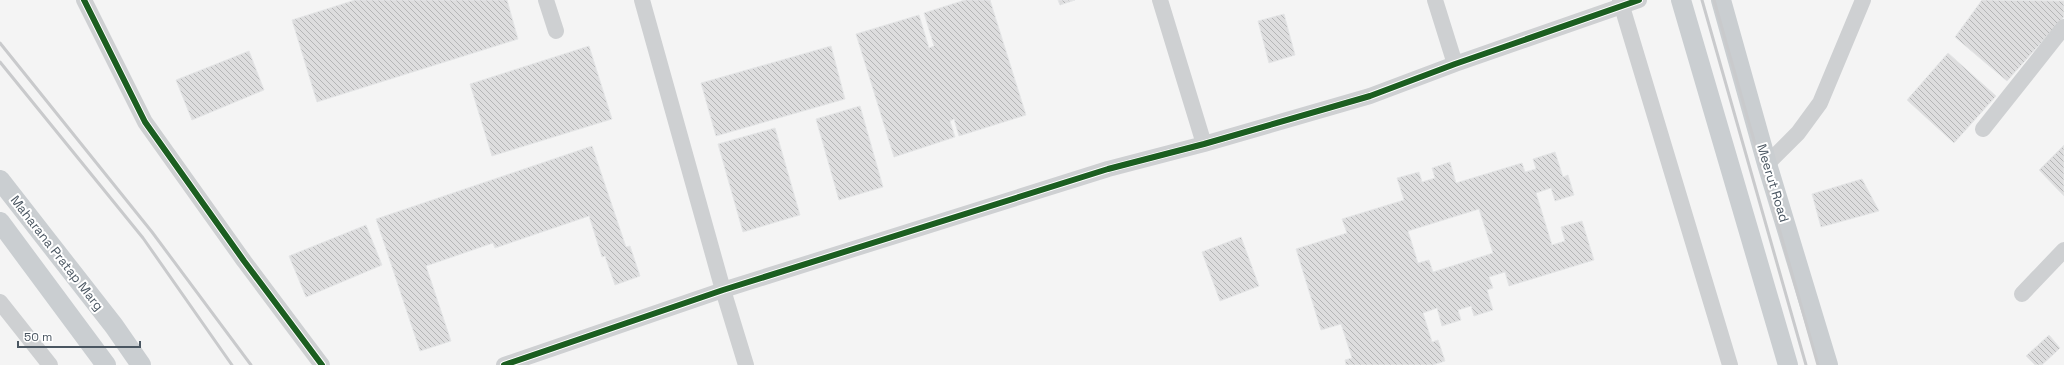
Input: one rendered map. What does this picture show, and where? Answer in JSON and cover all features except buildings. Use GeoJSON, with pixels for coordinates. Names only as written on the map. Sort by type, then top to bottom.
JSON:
{"type":"FeatureCollection","features":[{"type":"Feature","properties":{"kind":"main road"},"geometry":{"type":"LineString","coordinates":[[1681,0],[1788,365]]}},
{"type":"Feature","properties":{"kind":"main road","name":"Meerut Road"},"geometry":{"type":"LineString","coordinates":[[1721,0],[1767,164],[1828,365]]}},
{"type":"Feature","properties":{"kind":"main road","name":"Maharana Pratap Marg"},"geometry":{"type":"LineString","coordinates":[[0,180],[114,326],[141,365]]}},
{"type":"Feature","properties":{"kind":"main road","name":"Maharana Pratap Marg"},"geometry":{"type":"LineString","coordinates":[[0,222],[106,365]]}},
{"type":"Feature","properties":{"kind":"street"},"geometry":{"type":"LineString","coordinates":[[84,0],[145,122],[244,261],[322,365]]}},
{"type":"Feature","properties":{"kind":"street"},"geometry":{"type":"LineString","coordinates":[[546,0],[556,31]]}},
{"type":"Feature","properties":{"kind":"street"},"geometry":{"type":"LineString","coordinates":[[642,0],[723,290],[746,365]]}},
{"type":"Feature","properties":{"kind":"street"},"geometry":{"type":"LineString","coordinates":[[1160,0],[1204,144]]}},
{"type":"Feature","properties":{"kind":"street"},"geometry":{"type":"LineString","coordinates":[[1435,0],[1455,64]]}},
{"type":"Feature","properties":{"kind":"street"},"geometry":{"type":"LineString","coordinates":[[504,365],[723,290],[1108,169],[1204,144],[1370,96],[1621,4],[1639,0]]}},
{"type":"Feature","properties":{"kind":"street"},"geometry":{"type":"LineString","coordinates":[[1767,164],[1798,133],[1820,103],[1863,0]]}},
{"type":"Feature","properties":{"kind":"street"},"geometry":{"type":"LineString","coordinates":[[1621,4],[1730,365]]}},
{"type":"Feature","properties":{"kind":"street"},"geometry":{"type":"LineString","coordinates":[[1983,129],[2064,27]]}},
{"type":"Feature","properties":{"kind":"street"},"geometry":{"type":"LineString","coordinates":[[2022,294],[2064,250]]}},
{"type":"Feature","properties":{"kind":"street"},"geometry":{"type":"LineString","coordinates":[[0,302],[50,365]]}},
{"type":"Feature","properties":{"kind":"railway"},"geometry":{"type":"LineString","coordinates":[[1702,0],[1806,365]]}},
{"type":"Feature","properties":{"kind":"railway"},"geometry":{"type":"LineString","coordinates":[[1714,0],[1818,365]]}},
{"type":"Feature","properties":{"kind":"railway"},"geometry":{"type":"LineString","coordinates":[[0,43],[152,232],[251,365]]}},
{"type":"Feature","properties":{"kind":"railway"},"geometry":{"type":"LineString","coordinates":[[0,62],[143,238],[232,365]]}},
{"type":"Feature","properties":{"kind":"cycle path"},"geometry":{"type":"LineString","coordinates":[[84,0],[145,122],[244,261],[322,365]]}},
{"type":"Feature","properties":{"kind":"cycle path"},"geometry":{"type":"LineString","coordinates":[[504,365],[723,290],[1108,169],[1204,144],[1370,96],[1455,64],[1639,0]]}}]}
